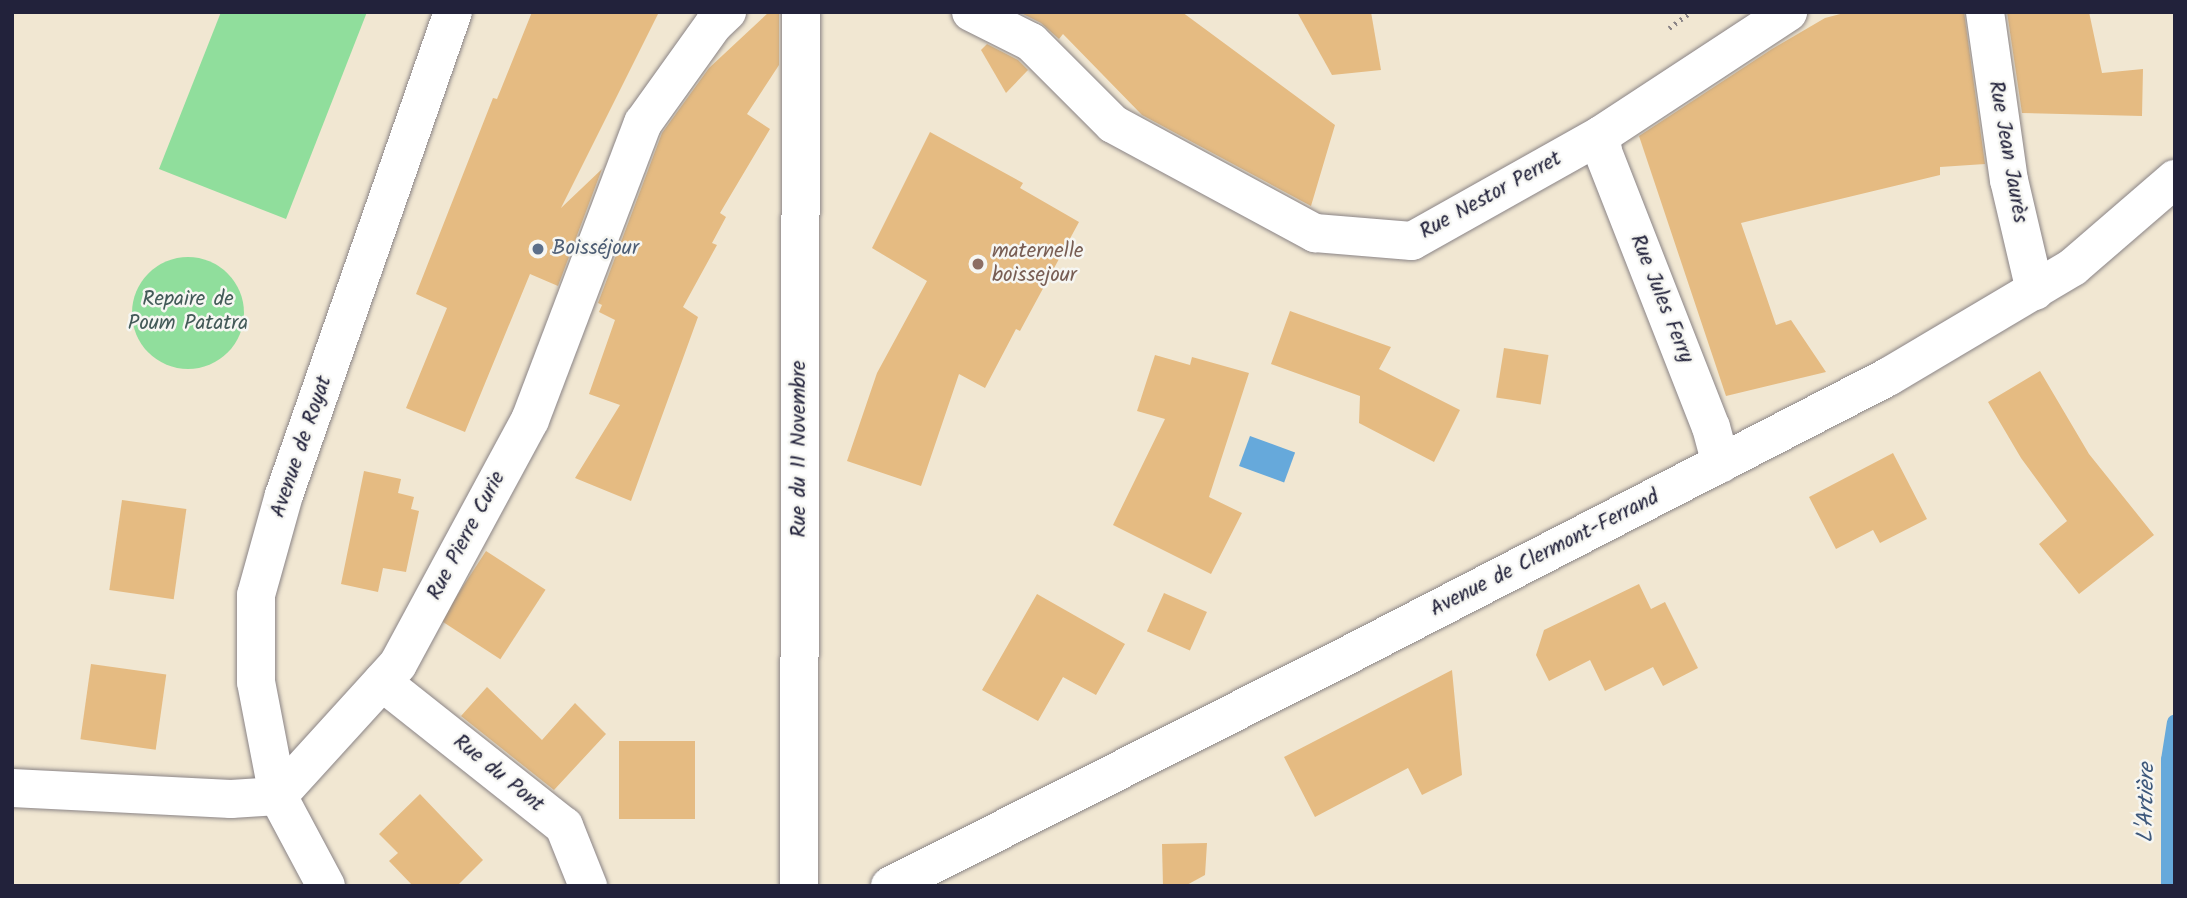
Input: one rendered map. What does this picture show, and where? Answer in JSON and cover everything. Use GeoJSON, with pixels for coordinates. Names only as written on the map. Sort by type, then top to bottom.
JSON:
{"type":"FeatureCollection","features":[{"type":"Feature","properties":{"kind":"street","name":"Avenue de Royat"},"geometry":{"type":"LineString","coordinates":[[326,886],[278,796],[256,682],[256,595],[284,495],[453,12]]}},
{"type":"Feature","properties":{"kind":"street","name":"Rue du 11 Novembre"},"geometry":{"type":"LineString","coordinates":[[799,886],[801,12]]}},
{"type":"Feature","properties":{"kind":"street","name":"Rue Nestor Perret"},"geometry":{"type":"LineString","coordinates":[[971,12],[1031,42],[1113,124],[1315,233],[1412,241],[1601,135],[1788,12]]}},
{"type":"Feature","properties":{"kind":"street","name":"Rue Jean Jaurès"},"geometry":{"type":"LineString","coordinates":[[1985,12],[2009,180],[2035,291]]}},
{"type":"Feature","properties":{"kind":"street","name":"Rue Pierre Curie"},"geometry":{"type":"LineString","coordinates":[[278,796],[398,664],[530,420],[643,123],[717,16]]}},
{"type":"Feature","properties":{"kind":"street","name":"Rue Jules Ferry"},"geometry":{"type":"LineString","coordinates":[[1601,135],[1603,152],[1711,427],[1721,464]]}},
{"type":"Feature","properties":{"kind":"street","name":"Avenue de Clermont-Ferrand"},"geometry":{"type":"LineString","coordinates":[[890,886],[1888,377],[2073,267],[2175,179]]}},
{"type":"Feature","properties":{"kind":"street","name":"Rue du Pont"},"geometry":{"type":"LineString","coordinates":[[382,682],[564,826],[589,886]]}},
{"type":"Feature","properties":{"kind":"street"},"geometry":{"type":"LineString","coordinates":[[12,788],[231,799],[278,796]]}},
{"type":"Feature","properties":{"kind":"path"},"geometry":{"type":"LineString","coordinates":[[1669,28],[1691,12]]}},
{"type":"Feature","properties":{"kind":"green space"},"geometry":{"type":"Polygon","coordinates":[[[221,12],[367,12],[286,219],[159,169],[221,12]]]}},
{"type":"Feature","properties":{"kind":"green space","name":"Repaire de Poum Patatra"},"geometry":{"type":"Polygon","coordinates":[[[188,257],[209,262],[227,274],[239,292],[244,313],[239,334],[227,352],[209,364],[188,369],[167,364],[149,352],[137,334],[132,313],[137,292],[149,274],[167,262],[188,257]]]}},
{"type":"Feature","properties":{"kind":"water"},"geometry":{"type":"Polygon","coordinates":[[[1250,436],[1295,452],[1284,482],[1239,466],[1250,436]]]}},
{"type":"Feature","properties":{"kind":"building"},"geometry":{"type":"Polygon","coordinates":[[[532,12],[659,12],[561,208],[602,169],[558,286],[530,274],[465,432],[406,408],[447,308],[416,294],[493,98],[497,99],[532,12]]]}},
{"type":"Feature","properties":{"kind":"building"},"geometry":{"type":"Polygon","coordinates":[[[769,12],[779,12],[779,65],[747,114],[770,129],[720,213],[726,217],[712,243],[717,245],[683,307],[698,317],[631,501],[575,478],[620,405],[589,394],[615,320],[599,312],[602,305],[598,303],[662,133],[709,68],[769,12]]]}},
{"type":"Feature","properties":{"kind":"building"},"geometry":{"type":"Polygon","coordinates":[[[1182,12],[1335,125],[1311,206],[1142,115],[1063,34],[1059,39],[1041,23],[1021,13],[1182,12]]]}},
{"type":"Feature","properties":{"kind":"building"},"geometry":{"type":"Polygon","coordinates":[[[1297,12],[1371,12],[1381,70],[1332,75],[1297,12]]]}},
{"type":"Feature","properties":{"kind":"building"},"geometry":{"type":"Polygon","coordinates":[[[1848,12],[1964,12],[1985,164],[1940,167],[1940,175],[1741,223],[1776,325],[1791,320],[1826,372],[1726,396],[1639,136],[1772,49],[1825,18],[1848,12]]]}},
{"type":"Feature","properties":{"kind":"building"},"geometry":{"type":"Polygon","coordinates":[[[2007,12],[2089,12],[2102,73],[2143,69],[2142,116],[2022,113],[2007,12]]]}},
{"type":"Feature","properties":{"kind":"building"},"geometry":{"type":"Polygon","coordinates":[[[987,44],[1018,60],[1028,70],[1006,93],[981,50],[987,44]]]}},
{"type":"Feature","properties":{"kind":"building","name":"maternelle boissejour"},"geometry":{"type":"Polygon","coordinates":[[[930,132],[1023,183],[1020,188],[1079,222],[1020,331],[1016,329],[985,388],[959,374],[921,486],[847,461],[877,373],[927,281],[872,248],[930,132]]]}},
{"type":"Feature","properties":{"kind":"building"},"geometry":{"type":"Polygon","coordinates":[[[1290,311],[1391,347],[1379,369],[1460,410],[1434,462],[1359,423],[1360,396],[1271,364],[1290,311]]]}},
{"type":"Feature","properties":{"kind":"building"},"geometry":{"type":"Polygon","coordinates":[[[1504,348],[1548,355],[1541,404],[1496,397],[1504,348]]]}},
{"type":"Feature","properties":{"kind":"building"},"geometry":{"type":"Polygon","coordinates":[[[1155,355],[1190,365],[1192,357],[1249,373],[1209,497],[1242,513],[1211,574],[1113,525],[1165,419],[1137,411],[1155,355]]]}},
{"type":"Feature","properties":{"kind":"building"},"geometry":{"type":"Polygon","coordinates":[[[2040,371],[2089,454],[2154,535],[2079,594],[2039,544],[2067,521],[2021,458],[1988,402],[2040,371]]]}},
{"type":"Feature","properties":{"kind":"building"},"geometry":{"type":"Polygon","coordinates":[[[1893,453],[1927,519],[1880,543],[1873,530],[1836,549],[1809,497],[1893,453]]]}},
{"type":"Feature","properties":{"kind":"building"},"geometry":{"type":"Polygon","coordinates":[[[364,471],[401,479],[398,493],[414,497],[411,509],[419,511],[406,572],[383,568],[378,592],[341,584],[364,471]]]}},
{"type":"Feature","properties":{"kind":"building"},"geometry":{"type":"Polygon","coordinates":[[[122,500],[186,509],[174,599],[109,590],[122,500]]]}},
{"type":"Feature","properties":{"kind":"building"},"geometry":{"type":"Polygon","coordinates":[[[486,551],[546,590],[500,659],[441,621],[486,551]]]}},
{"type":"Feature","properties":{"kind":"building"},"geometry":{"type":"Polygon","coordinates":[[[1639,584],[1651,609],[1665,602],[1698,668],[1663,686],[1653,667],[1605,691],[1590,660],[1549,681],[1536,655],[1544,630],[1639,584]]]}},
{"type":"Feature","properties":{"kind":"building"},"geometry":{"type":"Polygon","coordinates":[[[1164,593],[1207,612],[1190,650],[1147,631],[1164,593]]]}},
{"type":"Feature","properties":{"kind":"building"},"geometry":{"type":"Polygon","coordinates":[[[1037,594],[1125,644],[1096,695],[1063,677],[1038,721],[982,690],[1037,594]]]}},
{"type":"Feature","properties":{"kind":"building"},"geometry":{"type":"Polygon","coordinates":[[[91,664],[166,675],[156,750],[80,739],[91,664]]]}},
{"type":"Feature","properties":{"kind":"building"},"geometry":{"type":"Polygon","coordinates":[[[1452,670],[1462,775],[1422,795],[1408,768],[1315,817],[1284,757],[1452,670]]]}},
{"type":"Feature","properties":{"kind":"building"},"geometry":{"type":"Polygon","coordinates":[[[487,687],[542,740],[575,703],[606,734],[554,790],[461,716],[487,687]]]}},
{"type":"Feature","properties":{"kind":"building"},"geometry":{"type":"Polygon","coordinates":[[[619,741],[695,741],[695,819],[619,819],[619,741]]]}},
{"type":"Feature","properties":{"kind":"building"},"geometry":{"type":"Polygon","coordinates":[[[420,794],[483,860],[457,886],[413,886],[389,861],[398,853],[379,834],[420,794]]]}},
{"type":"Feature","properties":{"kind":"building"},"geometry":{"type":"Polygon","coordinates":[[[1207,843],[1205,875],[1185,886],[1163,886],[1162,844],[1207,843]]]}},
{"type":"Feature","properties":{"kind":"waterway","name":"L'Artière"},"geometry":{"type":"LineString","coordinates":[[2169,886],[2169,760],[2175,722]]}},
{"type":"Feature","properties":{"kind":"place","name":"Boisséjour"},"geometry":{"type":"Point","coordinates":[538,249]}},
{"type":"Feature","properties":{"kind":"place","name":"maternelle boissejour"},"geometry":{"type":"Point","coordinates":[978,264]}}]}
